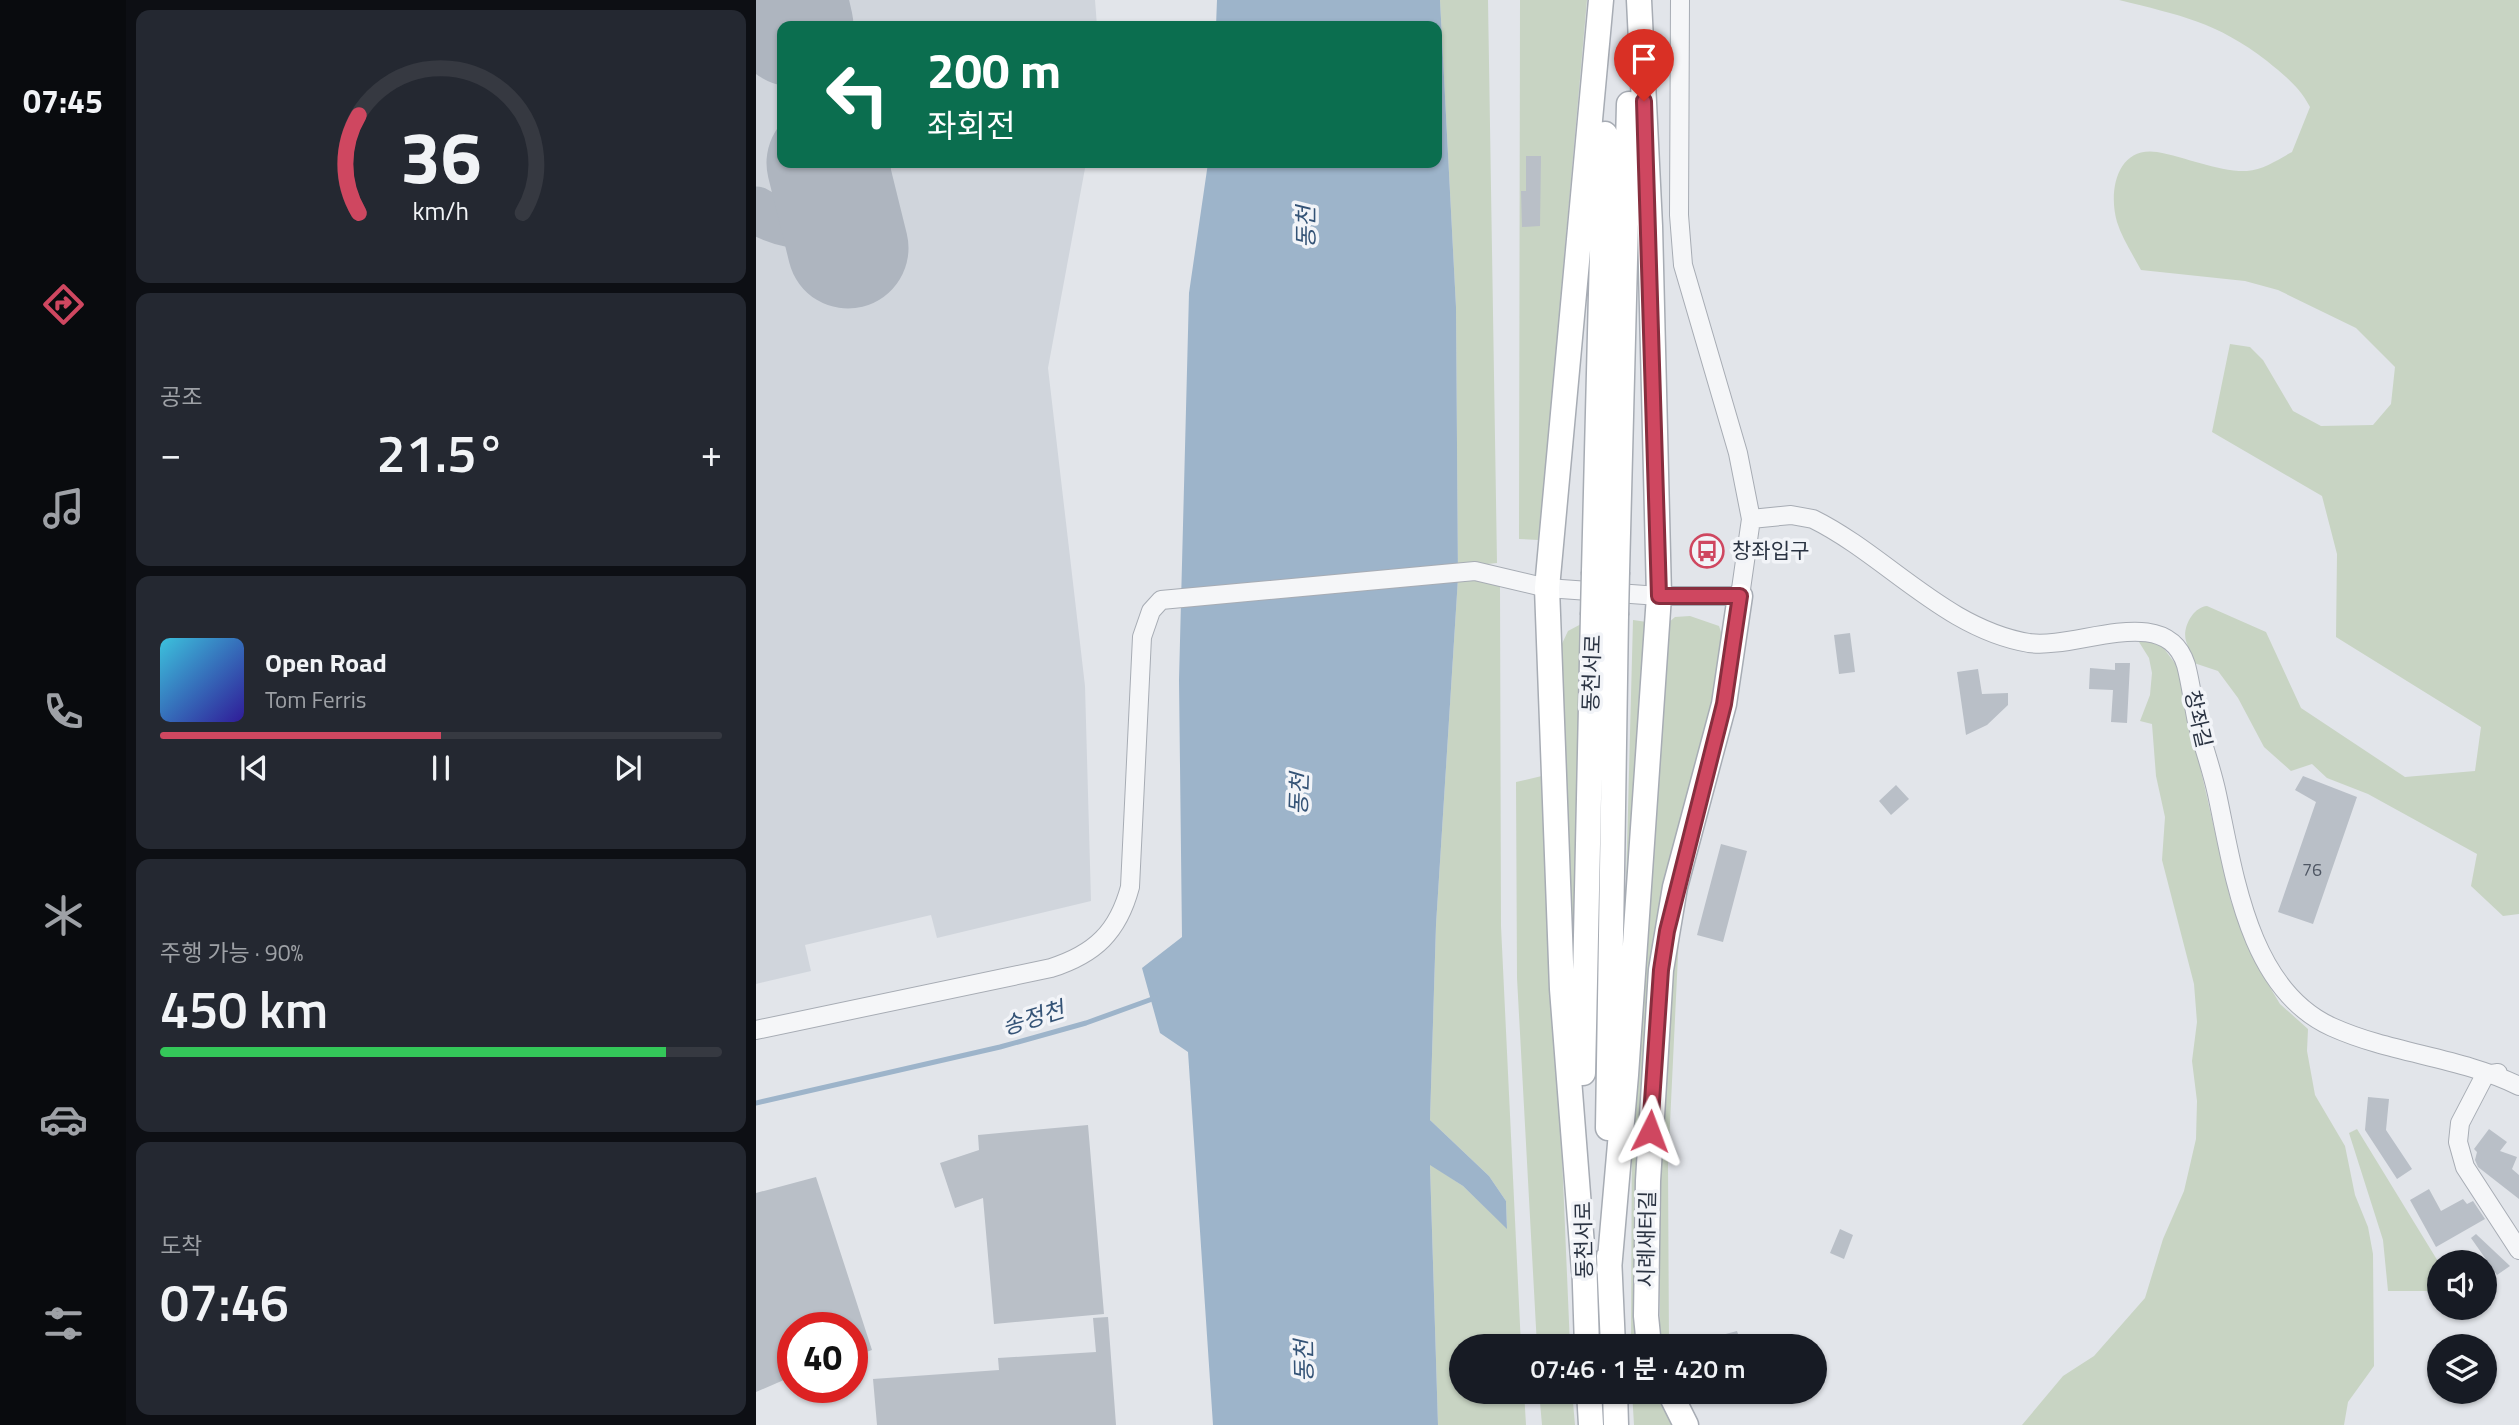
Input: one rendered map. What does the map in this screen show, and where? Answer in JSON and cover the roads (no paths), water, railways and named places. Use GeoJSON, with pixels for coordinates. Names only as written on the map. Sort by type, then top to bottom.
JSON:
{"type":"FeatureCollection","features":[{"type":"Feature","properties":{"kind":"main road"},"geometry":{"type":"LineString","coordinates":[[1584,1271],[1562,989],[1547,588],[1601,0]]}},
{"type":"Feature","properties":{"kind":"main road","name":"동천서로"},"geometry":{"type":"LineString","coordinates":[[1608,0],[1605,615],[1609,1270],[1612,1334]]}},
{"type":"Feature","properties":{"kind":"main road","name":"동천서로"},"geometry":{"type":"LineString","coordinates":[[1606,572],[1632,0]]}},
{"type":"Feature","properties":{"kind":"main road"},"geometry":{"type":"LineString","coordinates":[[1609,1270],[1626,1075],[1659,596],[1650,226],[1639,0]]}},
{"type":"Feature","properties":{"kind":"main road","name":"시례새터길"},"geometry":{"type":"LineString","coordinates":[[1648,1334],[1648,1181],[1661,970],[1675,887],[1724,704],[1740,596]]}},
{"type":"Feature","properties":{"kind":"main road","name":"동천서로"},"geometry":{"type":"LineString","coordinates":[[1587,1334],[1584,1271],[1585,949],[1605,615]]}},
{"type":"Feature","properties":{"kind":"main road"},"geometry":{"type":"LineString","coordinates":[[1590,1404],[1591,1425]]}},
{"type":"Feature","properties":{"kind":"main road"},"geometry":{"type":"LineString","coordinates":[[1615,1404],[1616,1425]]}},
{"type":"Feature","properties":{"kind":"main road"},"geometry":{"type":"LineString","coordinates":[[1676,1404],[1686,1425]]}},
{"type":"Feature","properties":{"kind":"street"},"geometry":{"type":"LineString","coordinates":[[756,1030],[1052,968],[1081,957],[1102,943],[1120,918],[1130,887],[1142,637],[1151,611],[1167,598],[1459,572],[1489,573],[1547,588],[1659,596],[1740,596],[1751,519],[1738,453],[1683,265],[1679,215],[1680,0]]}},
{"type":"Feature","properties":{"kind":"street","name":"창좌길"},"geometry":{"type":"LineString","coordinates":[[1751,519],[1791,515],[1813,519],[1964,618],[2007,637],[2046,644],[2143,631],[2161,633],[2173,641],[2186,665],[2239,900],[2259,946],[2285,990],[2306,1013],[2334,1028],[2414,1055],[2490,1073],[2519,1086]]}},
{"type":"Feature","properties":{"kind":"street"},"geometry":{"type":"LineString","coordinates":[[2519,1073],[2490,1073],[2479,1083],[2458,1129],[2458,1142],[2468,1171],[2519,1250]]}},
{"type":"Feature","properties":{"kind":"water"},"geometry":{"type":"Polygon","coordinates":[[[1217,0],[1440,0],[1441,21],[1216,21],[1217,0]]]}},
{"type":"Feature","properties":{"kind":"water","name":"동천"},"geometry":{"type":"Polygon","coordinates":[[[1442,38],[1456,307],[1458,578],[1436,925],[1430,1120],[1489,1176],[1506,1201],[1507,1229],[1463,1186],[1430,1165],[1438,1425],[1213,1425],[1188,1052],[1160,1033],[1142,968],[1182,937],[1179,680],[1189,293],[1207,168],[1442,168],[1442,38]]]}},
{"type":"Feature","properties":{"kind":"waterway","name":"송정천"},"geometry":{"type":"LineString","coordinates":[[756,1103],[1000,1047],[1086,1023],[1155,998]]}},
{"type":"Feature","properties":{"kind":"place","name":"창좌입구"},"geometry":{"type":"Point","coordinates":[1707,551]}}]}
